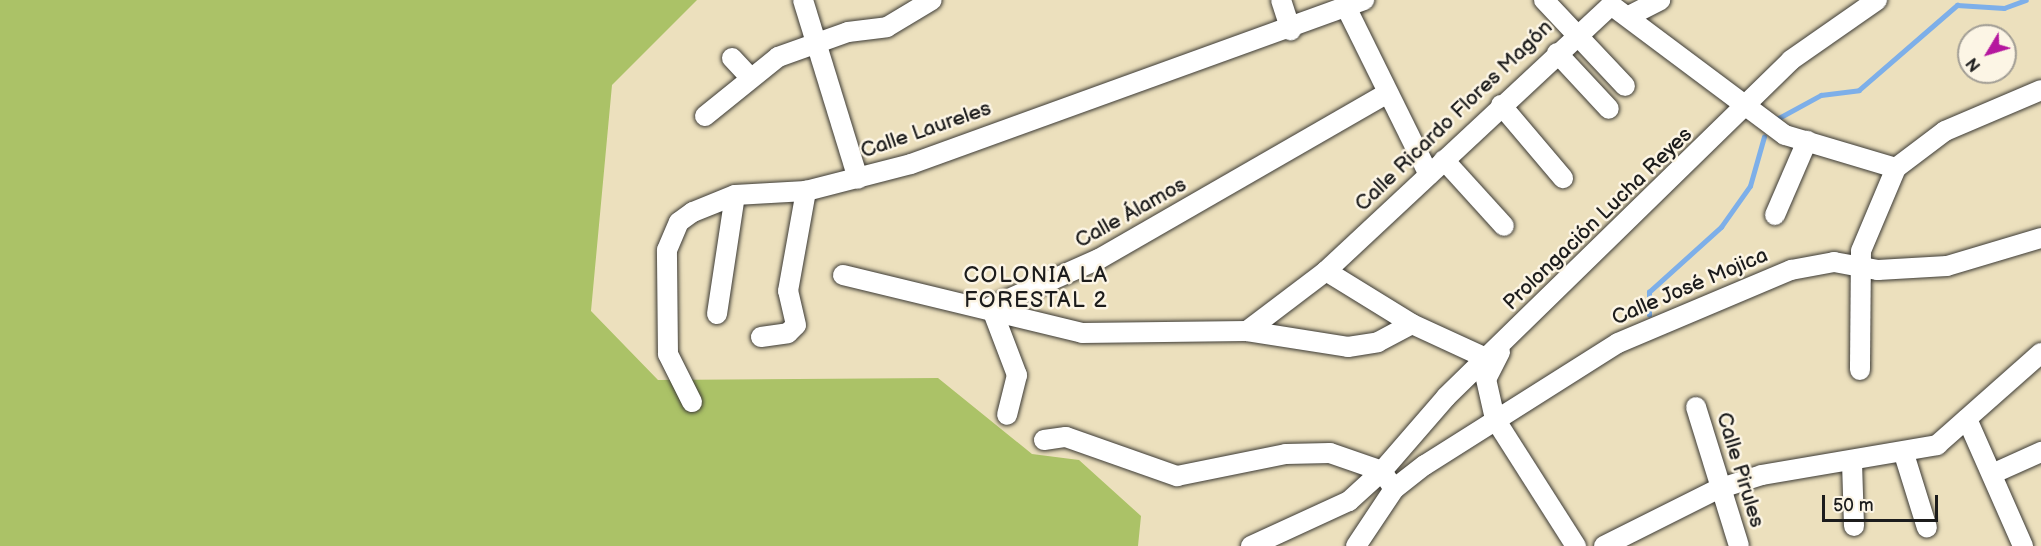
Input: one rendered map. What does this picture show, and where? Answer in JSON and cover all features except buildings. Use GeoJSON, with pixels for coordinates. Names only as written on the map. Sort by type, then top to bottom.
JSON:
{"type":"FeatureCollection","features":[{"type":"Feature","properties":{"kind":"street"},"geometry":{"type":"LineString","coordinates":[[803,0],[815,46],[858,179]]}},
{"type":"Feature","properties":{"kind":"street"},"geometry":{"type":"LineString","coordinates":[[705,116],[750,76],[778,57],[815,46],[848,32],[887,27],[932,0]]}},
{"type":"Feature","properties":{"kind":"street"},"geometry":{"type":"LineString","coordinates":[[1281,0],[1291,30]]}},
{"type":"Feature","properties":{"kind":"street"},"geometry":{"type":"LineString","coordinates":[[1544,0],[1625,86]]}},
{"type":"Feature","properties":{"kind":"street"},"geometry":{"type":"LineString","coordinates":[[1631,15],[1660,0]]}},
{"type":"Feature","properties":{"kind":"street","name":"Prolongación Lucha Reyes"},"geometry":{"type":"LineString","coordinates":[[1251,546],[1349,501],[1382,471],[1486,358],[1746,110],[1791,60],[1877,0]]}},
{"type":"Feature","properties":{"kind":"street"},"geometry":{"type":"LineString","coordinates":[[1355,4],[1388,93],[1429,175]]}},
{"type":"Feature","properties":{"kind":"street","name":"Calle Laureles"},"geometry":{"type":"LineString","coordinates":[[692,402],[668,354],[667,250],[680,222],[715,201],[735,195],[806,191],[858,179],[1291,30],[1355,4]]}},
{"type":"Feature","properties":{"kind":"street","name":"Calle Ricardo Flores Magón"},"geometry":{"type":"LineString","coordinates":[[1247,331],[1326,271],[1575,34],[1611,4],[1631,15],[1746,110],[1807,141],[1896,168]]}},
{"type":"Feature","properties":{"kind":"street"},"geometry":{"type":"LineString","coordinates":[[1557,53],[1609,110]]}},
{"type":"Feature","properties":{"kind":"street"},"geometry":{"type":"LineString","coordinates":[[732,58],[750,76]]}},
{"type":"Feature","properties":{"kind":"street"},"geometry":{"type":"LineString","coordinates":[[1860,370],[1860,265],[1867,232],[1896,168],[1945,131],[2041,90]]}},
{"type":"Feature","properties":{"kind":"street","name":"Calle Álamos"},"geometry":{"type":"LineString","coordinates":[[991,307],[1099,260],[1388,93]]}},
{"type":"Feature","properties":{"kind":"street"},"geometry":{"type":"LineString","coordinates":[[1501,105],[1563,178]]}},
{"type":"Feature","properties":{"kind":"street"},"geometry":{"type":"LineString","coordinates":[[1775,215],[1807,141]]}},
{"type":"Feature","properties":{"kind":"street"},"geometry":{"type":"LineString","coordinates":[[1444,160],[1504,226]]}},
{"type":"Feature","properties":{"kind":"street"},"geometry":{"type":"LineString","coordinates":[[761,337],[793,330],[788,291],[806,191]]}},
{"type":"Feature","properties":{"kind":"street"},"geometry":{"type":"LineString","coordinates":[[717,314],[735,195]]}},
{"type":"Feature","properties":{"kind":"street","name":"Calle José Mojica"},"geometry":{"type":"LineString","coordinates":[[1394,489],[1495,419],[1618,344],[1791,270],[1834,262],[1901,271],[1947,266],[2041,238]]}},
{"type":"Feature","properties":{"kind":"street"},"geometry":{"type":"LineString","coordinates":[[1326,271],[1412,324],[1486,358]]}},
{"type":"Feature","properties":{"kind":"street"},"geometry":{"type":"LineString","coordinates":[[843,275],[991,307],[1082,333],[1247,331],[1348,347],[1378,342],[1412,324]]}},
{"type":"Feature","properties":{"kind":"street"},"geometry":{"type":"LineString","coordinates":[[991,307],[1017,375],[1007,415]]}},
{"type":"Feature","properties":{"kind":"street"},"geometry":{"type":"LineString","coordinates":[[1506,341],[1486,379],[1495,419],[1576,546]]}},
{"type":"Feature","properties":{"kind":"street"},"geometry":{"type":"LineString","coordinates":[[1604,546],[1718,489],[1796,466],[1852,462],[1904,454],[1937,445],[2041,353]]}},
{"type":"Feature","properties":{"kind":"street","name":"Calle Pirules"},"geometry":{"type":"LineString","coordinates":[[1696,407],[1718,489],[1739,546]]}},
{"type":"Feature","properties":{"kind":"street"},"geometry":{"type":"LineString","coordinates":[[1966,419],[2023,546]]}},
{"type":"Feature","properties":{"kind":"street"},"geometry":{"type":"LineString","coordinates":[[1044,440],[1066,437],[1177,476],[1286,454],[1330,453],[1382,471],[1394,489],[1356,546]]}},
{"type":"Feature","properties":{"kind":"street"},"geometry":{"type":"LineString","coordinates":[[1992,474],[2041,452]]}},
{"type":"Feature","properties":{"kind":"street"},"geometry":{"type":"LineString","coordinates":[[1904,454],[1927,528]]}},
{"type":"Feature","properties":{"kind":"street"},"geometry":{"type":"LineString","coordinates":[[1852,462],[1854,526]]}},
{"type":"Feature","properties":{"kind":"green space"},"geometry":{"type":"Polygon","coordinates":[[[0,0],[697,0],[612,85],[591,311],[658,380],[938,378],[1032,454],[1079,460],[1141,516],[1138,546],[0,546],[0,0]]]}},
{"type":"Feature","properties":{"kind":"waterway"},"geometry":{"type":"LineString","coordinates":[[1775,120],[1821,95],[1859,90],[1957,5],[2004,8],[2026,0]]}},
{"type":"Feature","properties":{"kind":"waterway"},"geometry":{"type":"LineString","coordinates":[[1649,315],[1649,292],[1721,227],[1750,186],[1764,137]]}},
{"type":"Feature","properties":{"kind":"district","name":"COLONIA LA FORESTAL 2"},"geometry":{"type":"Point","coordinates":[1036,288]}}]}
